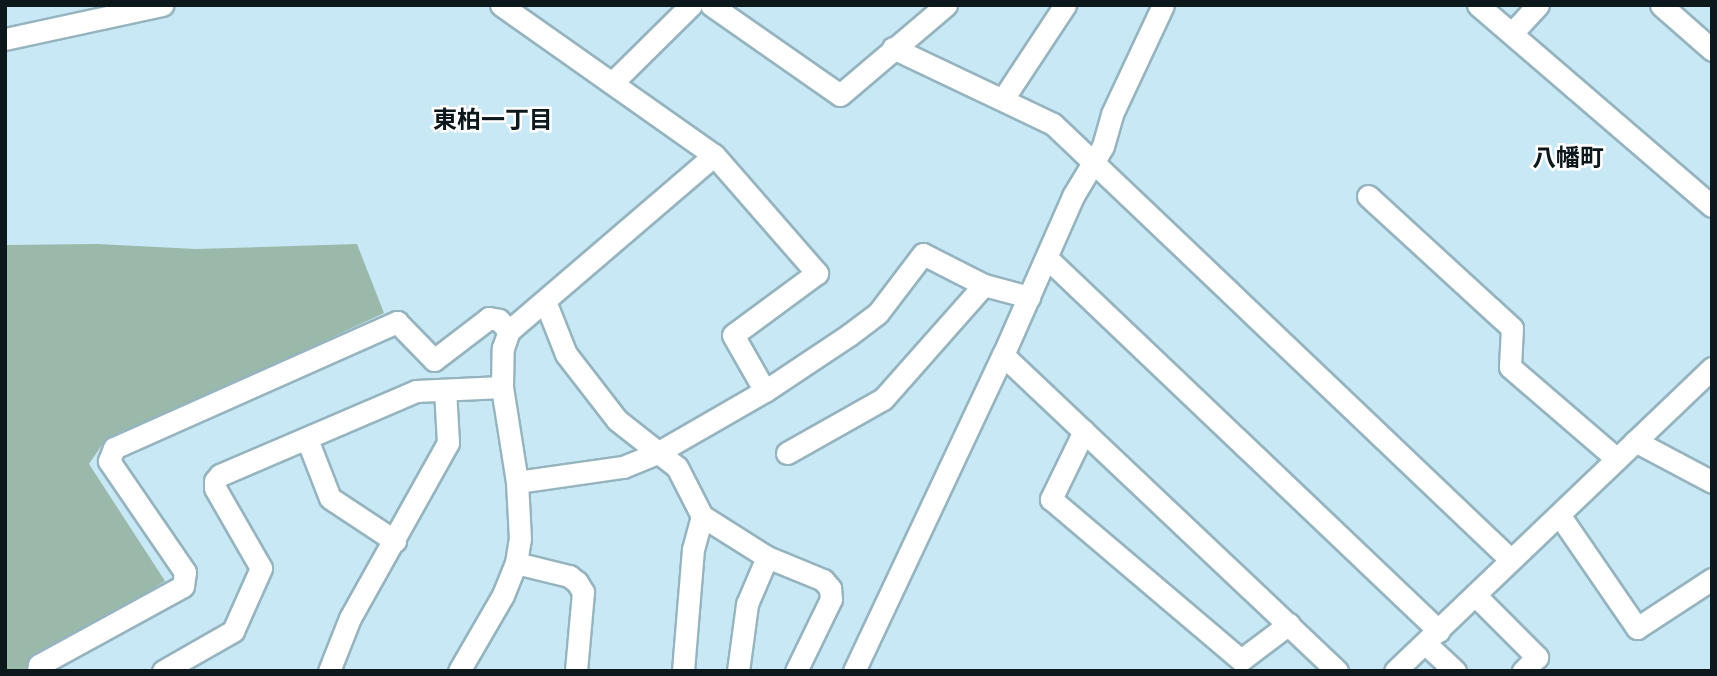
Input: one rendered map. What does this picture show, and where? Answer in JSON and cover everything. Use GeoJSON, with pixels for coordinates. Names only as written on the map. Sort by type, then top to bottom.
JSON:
{"type":"FeatureCollection","features":[{"type":"Feature","properties":{"kind":"street"},"geometry":{"type":"LineString","coordinates":[[5,39],[162,5]]}},
{"type":"Feature","properties":{"kind":"street"},"geometry":{"type":"LineString","coordinates":[[501,5],[714,155],[817,273],[733,335],[765,391]]}},
{"type":"Feature","properties":{"kind":"street"},"geometry":{"type":"LineString","coordinates":[[612,83],[691,5]]}},
{"type":"Feature","properties":{"kind":"street"},"geometry":{"type":"LineString","coordinates":[[711,5],[840,95],[946,5]]}},
{"type":"Feature","properties":{"kind":"street"},"geometry":{"type":"LineString","coordinates":[[1003,99],[1065,5]]}},
{"type":"Feature","properties":{"kind":"street"},"geometry":{"type":"LineString","coordinates":[[864,667],[1073,196],[1094,160],[1163,5]]}},
{"type":"Feature","properties":{"kind":"street"},"geometry":{"type":"LineString","coordinates":[[1478,5],[1712,206]]}},
{"type":"Feature","properties":{"kind":"street"},"geometry":{"type":"LineString","coordinates":[[1512,33],[1538,5]]}},
{"type":"Feature","properties":{"kind":"street"},"geometry":{"type":"LineString","coordinates":[[1661,5],[1712,50]]}},
{"type":"Feature","properties":{"kind":"street"},"geometry":{"type":"LineString","coordinates":[[893,48],[1053,124],[1094,160],[1510,559]]}},
{"type":"Feature","properties":{"kind":"street"},"geometry":{"type":"LineString","coordinates":[[459,671],[503,595],[516,564],[521,521],[502,387],[503,348],[509,331],[714,155]]}},
{"type":"Feature","properties":{"kind":"street"},"geometry":{"type":"LineString","coordinates":[[1368,196],[1512,328],[1510,367],[1616,459]]}},
{"type":"Feature","properties":{"kind":"street"},"geometry":{"type":"LineString","coordinates":[[517,482],[623,467],[657,453],[765,391],[878,313],[923,254],[984,285],[1029,296]]}},
{"type":"Feature","properties":{"kind":"street"},"geometry":{"type":"LineString","coordinates":[[1047,257],[1432,638],[1455,671]]}},
{"type":"Feature","properties":{"kind":"street"},"geometry":{"type":"LineString","coordinates":[[787,453],[883,399],[984,285]]}},
{"type":"Feature","properties":{"kind":"street"},"geometry":{"type":"LineString","coordinates":[[545,301],[566,354],[617,420],[677,467],[702,516],[767,557],[823,580],[830,588],[831,599],[796,671]]}},
{"type":"Feature","properties":{"kind":"street"},"geometry":{"type":"LineString","coordinates":[[38,671],[39,665],[183,586],[185,572],[108,461],[114,448],[397,322],[434,360],[489,318],[499,320],[509,331]]}},
{"type":"Feature","properties":{"kind":"street"},"geometry":{"type":"LineString","coordinates":[[1003,355],[1337,671]]}},
{"type":"Feature","properties":{"kind":"street"},"geometry":{"type":"LineString","coordinates":[[1395,671],[1712,368]]}},
{"type":"Feature","properties":{"kind":"street"},"geometry":{"type":"LineString","coordinates":[[163,671],[233,631],[261,568],[215,488],[215,481],[220,475],[416,391],[502,387]]}},
{"type":"Feature","properties":{"kind":"street"},"geometry":{"type":"LineString","coordinates":[[330,671],[350,618],[448,443],[445,390]]}},
{"type":"Feature","properties":{"kind":"street"},"geometry":{"type":"LineString","coordinates":[[1084,431],[1051,499],[1241,660],[1289,624]]}},
{"type":"Feature","properties":{"kind":"street"},"geometry":{"type":"LineString","coordinates":[[307,439],[330,498],[395,541]]}},
{"type":"Feature","properties":{"kind":"street"},"geometry":{"type":"LineString","coordinates":[[1634,441],[1712,482]]}},
{"type":"Feature","properties":{"kind":"street"},"geometry":{"type":"LineString","coordinates":[[683,671],[693,549],[702,516]]}},
{"type":"Feature","properties":{"kind":"street"},"geometry":{"type":"LineString","coordinates":[[1560,516],[1637,628],[1712,579]]}},
{"type":"Feature","properties":{"kind":"street"},"geometry":{"type":"LineString","coordinates":[[738,671],[747,604],[767,557]]}},
{"type":"Feature","properties":{"kind":"street"},"geometry":{"type":"LineString","coordinates":[[516,564],[569,576],[583,592],[576,671]]}},
{"type":"Feature","properties":{"kind":"street"},"geometry":{"type":"LineString","coordinates":[[1475,595],[1537,657],[1523,671]]}},
{"type":"Feature","properties":{"kind":"green space"},"geometry":{"type":"Polygon","coordinates":[[[97,244],[196,249],[357,244],[384,313],[102,445],[89,464],[165,581],[22,671],[5,671],[5,245],[97,244]]]}},
{"type":"Feature","properties":{"kind":"district","name":"東柏一丁目"},"geometry":{"type":"Point","coordinates":[493,121]}},
{"type":"Feature","properties":{"kind":"district","name":"八幡町"},"geometry":{"type":"Point","coordinates":[1568,159]}}]}
